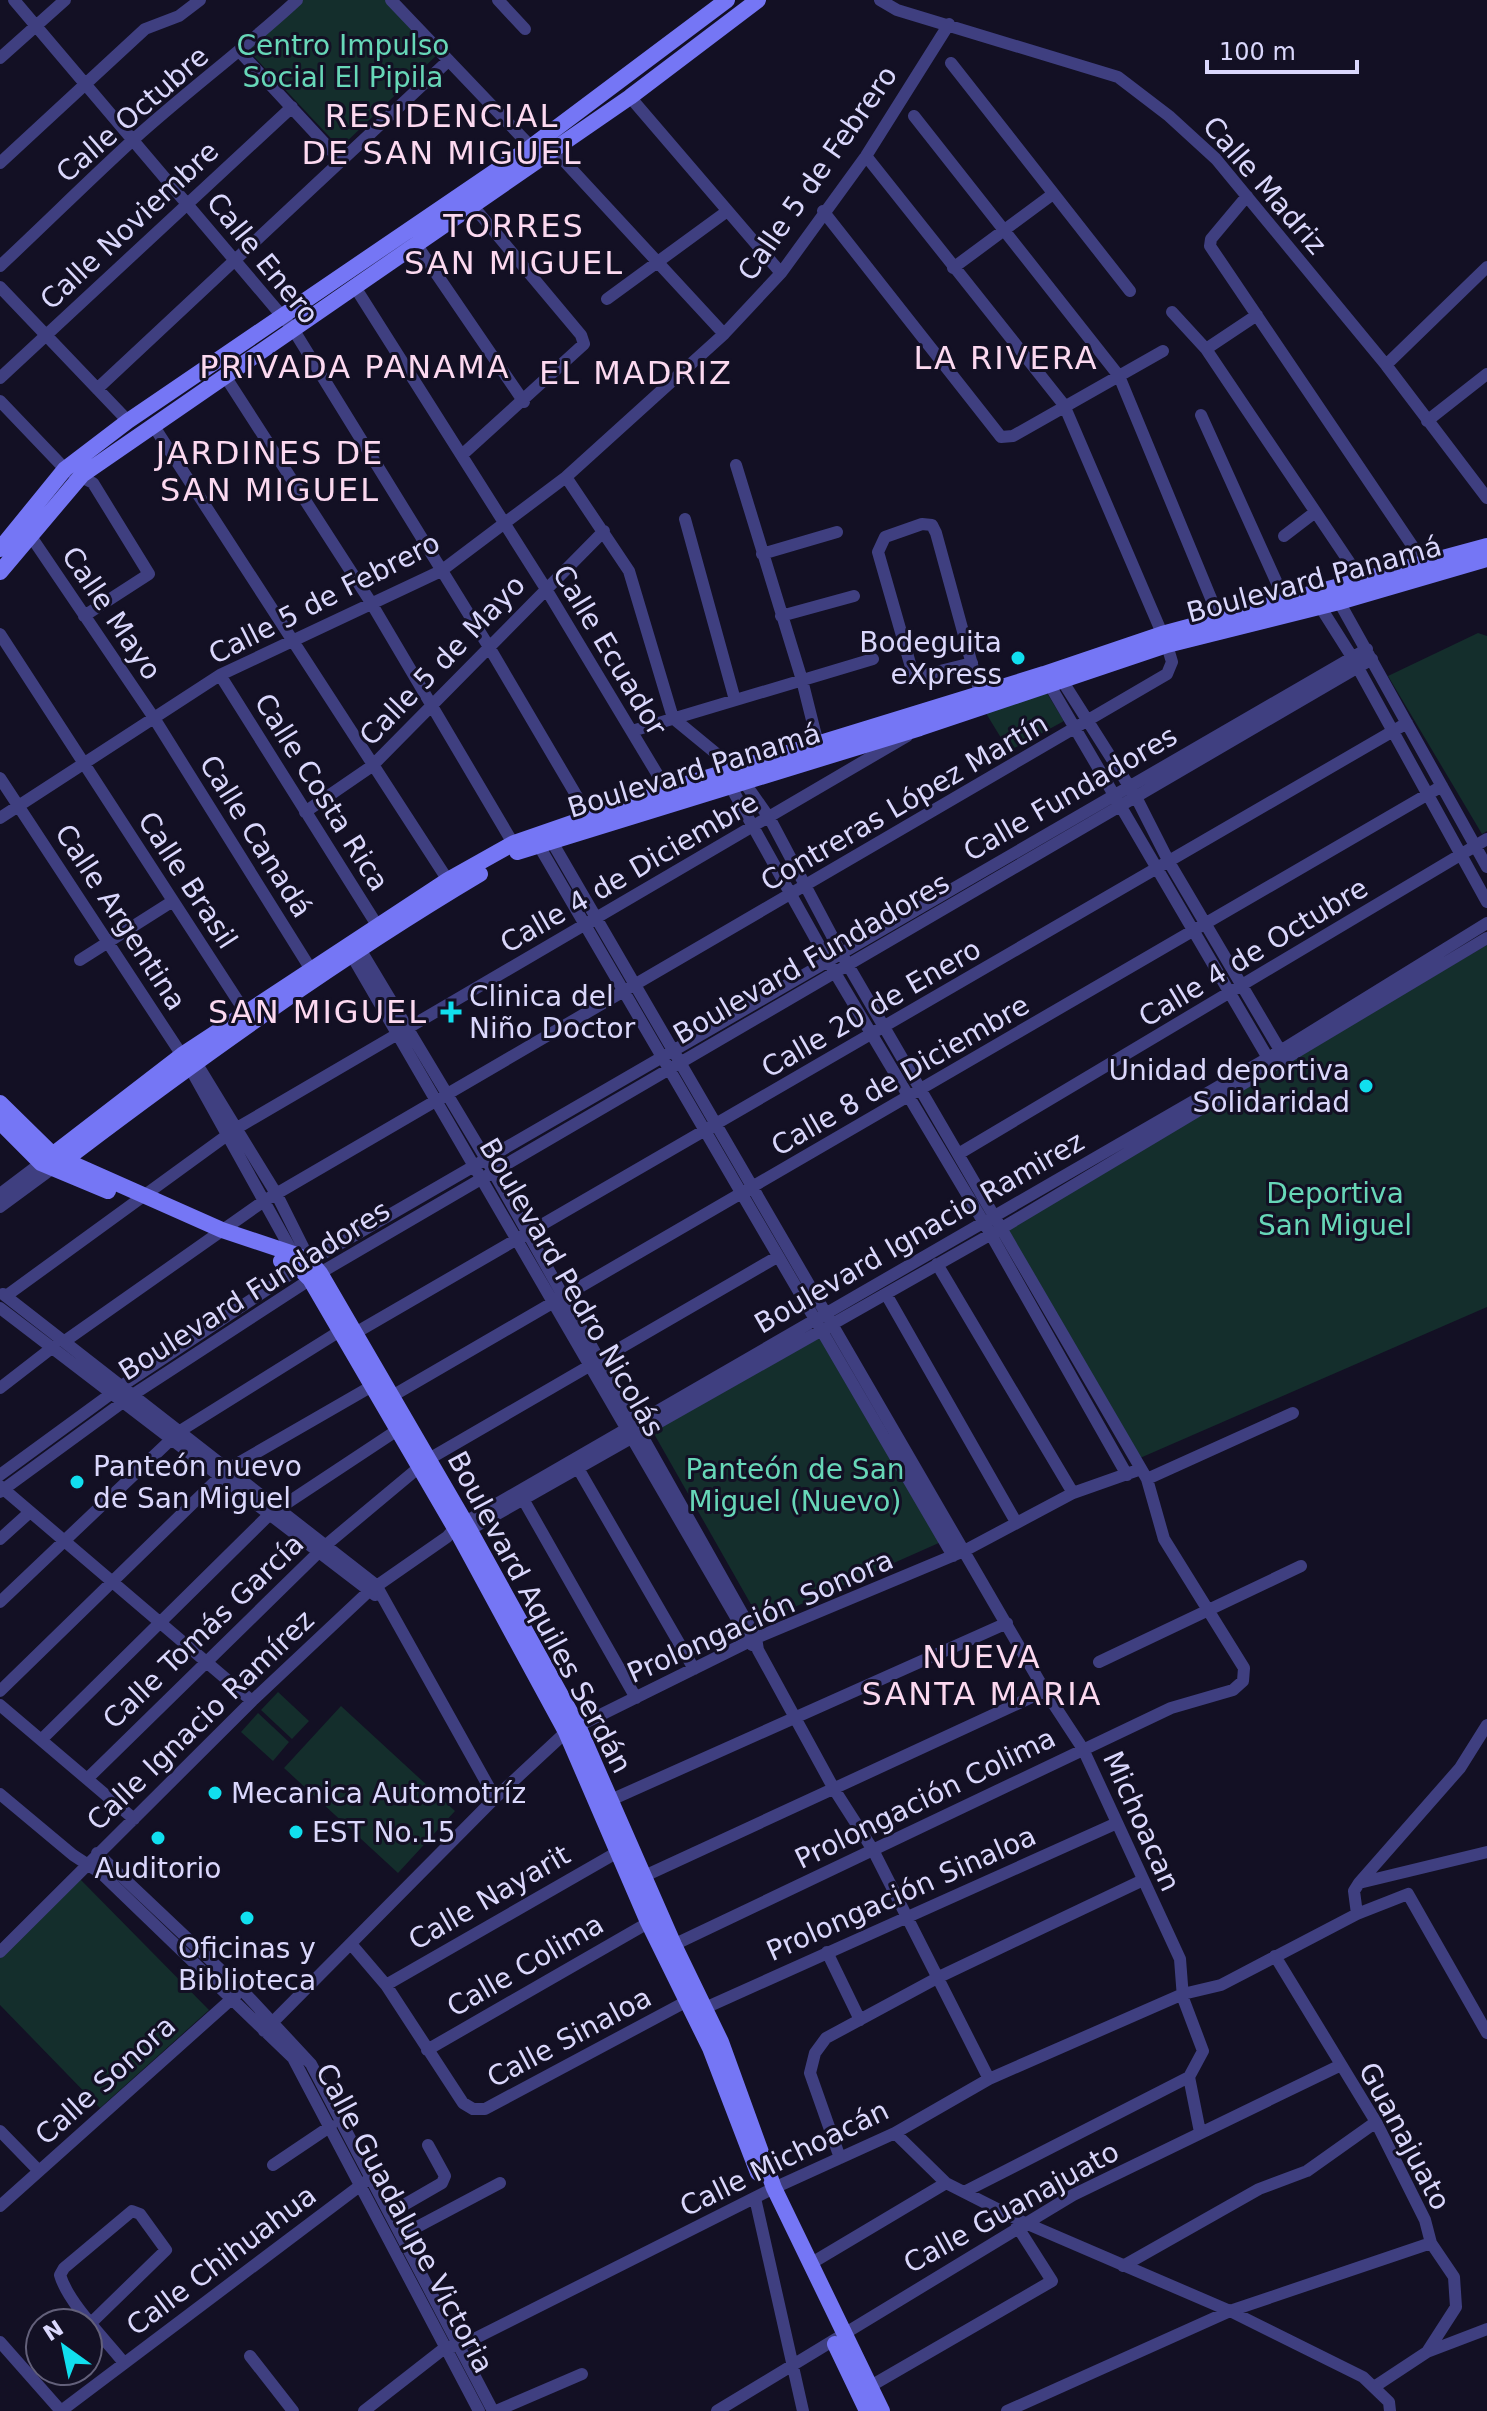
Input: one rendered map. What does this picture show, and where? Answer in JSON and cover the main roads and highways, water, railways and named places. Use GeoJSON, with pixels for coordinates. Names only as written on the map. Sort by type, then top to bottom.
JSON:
{"type":"FeatureCollection","features":[{"type":"Feature","properties":{"kind":"place","name":"Bodeguita eXpress"},"geometry":{"type":"Point","coordinates":[1018,658]}},
{"type":"Feature","properties":{"kind":"place","name":"Clinica del Niño Doctor"},"geometry":{"type":"Point","coordinates":[451,1012]}},
{"type":"Feature","properties":{"kind":"place","name":"Unidad deportiva Solidaridad"},"geometry":{"type":"Point","coordinates":[1366,1086]}},
{"type":"Feature","properties":{"kind":"place","name":"Panteón nuevo de San Miguel"},"geometry":{"type":"Point","coordinates":[77,1482]}},
{"type":"Feature","properties":{"kind":"place","name":"Mecanica Automotríz"},"geometry":{"type":"Point","coordinates":[215,1793]}},
{"type":"Feature","properties":{"kind":"place","name":"EST No.15"},"geometry":{"type":"Point","coordinates":[296,1832]}},
{"type":"Feature","properties":{"kind":"place","name":"Auditorio"},"geometry":{"type":"Point","coordinates":[158,1838]}},
{"type":"Feature","properties":{"kind":"place","name":"Oficinas y Biblioteca"},"geometry":{"type":"Point","coordinates":[247,1918]}},
{"type":"Feature","properties":{"kind":"district","name":"RESIDENCIAL DE SAN MIGUEL"},"geometry":{"type":"Point","coordinates":[442,134]}},
{"type":"Feature","properties":{"kind":"district","name":"TORRES SAN MIGUEL"},"geometry":{"type":"Point","coordinates":[514,244]}},
{"type":"Feature","properties":{"kind":"district","name":"LA RIVERA"},"geometry":{"type":"Point","coordinates":[1006,358]}},
{"type":"Feature","properties":{"kind":"district","name":"PRIVADA PANAMA"},"geometry":{"type":"Point","coordinates":[355,367]}},
{"type":"Feature","properties":{"kind":"district","name":"EL MADRIZ"},"geometry":{"type":"Point","coordinates":[636,373]}},
{"type":"Feature","properties":{"kind":"district","name":"JARDINES DE SAN MIGUEL"},"geometry":{"type":"Point","coordinates":[270,472]}},
{"type":"Feature","properties":{"kind":"district","name":"SAN MIGUEL"},"geometry":{"type":"Point","coordinates":[318,1012]}},
{"type":"Feature","properties":{"kind":"district","name":"NUEVA SANTA MARIA"},"geometry":{"type":"Point","coordinates":[982,1676]}},
{"type":"Feature","properties":{"kind":"park label","name":"Centro Impulso Social El Pipila"},"geometry":{"type":"Point","coordinates":[343,61]}},
{"type":"Feature","properties":{"kind":"park label","name":"Deportiva San Miguel"},"geometry":{"type":"Point","coordinates":[1335,1209]}},
{"type":"Feature","properties":{"kind":"park label","name":"Panteón de San Miguel (Nuevo)"},"geometry":{"type":"Point","coordinates":[795,1485]}}]}
